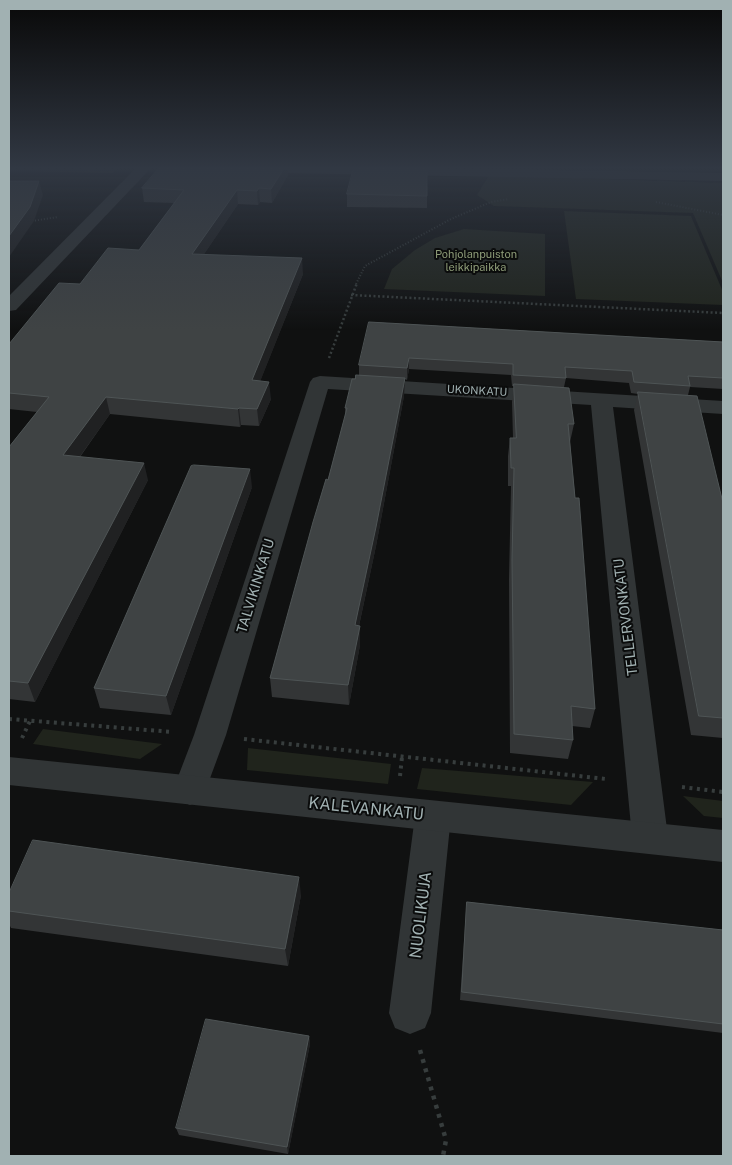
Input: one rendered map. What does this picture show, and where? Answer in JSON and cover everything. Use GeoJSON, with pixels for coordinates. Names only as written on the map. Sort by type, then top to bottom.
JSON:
{"type":"FeatureCollection","features":[{"type":"Feature","properties":{"kind":"street"},"geometry":{"type":"LineString","coordinates":[[9,306],[92,221]]}},
{"type":"Feature","properties":{"kind":"street","name":"UKONKATU"},"geometry":{"type":"LineString","coordinates":[[320,382],[723,407]]}},
{"type":"Feature","properties":{"kind":"street","name":"TALVIKINKATU"},"geometry":{"type":"LineString","coordinates":[[190,790],[210,735],[320,382]]}},
{"type":"Feature","properties":{"kind":"street","name":"TELLERVONKATU"},"geometry":{"type":"LineString","coordinates":[[601,398],[650,837]]}},
{"type":"Feature","properties":{"kind":"street","name":"KALEVANKATU"},"geometry":{"type":"LineString","coordinates":[[9,771],[723,846]]}},
{"type":"Feature","properties":{"kind":"street","name":"NUOLIKUJA"},"geometry":{"type":"LineString","coordinates":[[410,1013],[432,816]]}},
{"type":"Feature","properties":{"kind":"path"},"geometry":{"type":"LineString","coordinates":[[320,382],[351,295],[365,266],[448,221]]}},
{"type":"Feature","properties":{"kind":"path"},"geometry":{"type":"LineString","coordinates":[[351,295],[723,313]]}},
{"type":"Feature","properties":{"kind":"path"},"geometry":{"type":"LineString","coordinates":[[9,719],[210,735],[723,792]]}},
{"type":"Feature","properties":{"kind":"path"},"geometry":{"type":"LineString","coordinates":[[410,1013],[446,1140],[443,1156]]}},
{"type":"Feature","properties":{"kind":"green space"},"geometry":{"type":"Polygon","coordinates":[[[565,221],[693,221],[723,292],[723,305],[576,299],[565,221]]]}},
{"type":"Feature","properties":{"kind":"green space"},"geometry":{"type":"Polygon","coordinates":[[[697,221],[723,221],[723,283],[697,221]]]}},
{"type":"Feature","properties":{"kind":"green space","name":"Pohjolanpuiston leikkipaikka"},"geometry":{"type":"Polygon","coordinates":[[[464,229],[545,234],[545,296],[384,289],[392,269],[415,250],[435,238],[464,229]]]}},
{"type":"Feature","properties":{"kind":"green space"},"geometry":{"type":"Polygon","coordinates":[[[43,729],[162,744],[140,759],[33,744],[43,729]]]}},
{"type":"Feature","properties":{"kind":"green space"},"geometry":{"type":"Polygon","coordinates":[[[248,748],[391,764],[388,784],[247,770],[248,748]]]}},
{"type":"Feature","properties":{"kind":"green space"},"geometry":{"type":"Polygon","coordinates":[[[422,768],[593,782],[571,805],[417,789],[422,768]]]}},
{"type":"Feature","properties":{"kind":"green space"},"geometry":{"type":"Polygon","coordinates":[[[683,796],[723,801],[723,818],[704,816],[683,796]]]}},
{"type":"Feature","properties":{"kind":"building"},"geometry":{"type":"Polygon","coordinates":[[[9,221],[20,221],[9,236],[9,221]]]}},
{"type":"Feature","properties":{"kind":"building"},"geometry":{"type":"Polygon","coordinates":[[[160,221],[215,221],[192,254],[302,258],[252,380],[269,382],[257,409],[238,409],[106,397],[63,455],[144,463],[28,683],[9,681],[9,447],[49,397],[9,393],[9,344],[59,283],[80,284],[108,248],[139,250],[160,221]]]}},
{"type":"Feature","properties":{"kind":"building"},"geometry":{"type":"Polygon","coordinates":[[[369,322],[723,342],[723,378],[688,376],[690,386],[634,382],[632,371],[565,367],[566,378],[513,375],[513,364],[409,358],[407,368],[359,365],[369,322]]]}},
{"type":"Feature","properties":{"kind":"building"},"geometry":{"type":"Polygon","coordinates":[[[356,375],[405,378],[355,625],[360,626],[348,685],[270,678],[313,522],[326,479],[328,480],[347,408],[345,408],[352,379],[355,379],[356,375]]]}},
{"type":"Feature","properties":{"kind":"building"},"geometry":{"type":"Polygon","coordinates":[[[514,384],[569,388],[574,424],[568,424],[575,498],[579,498],[595,709],[571,706],[573,740],[514,734],[512,560],[514,468],[511,468],[510,438],[516,438],[514,384]]]}},
{"type":"Feature","properties":{"kind":"building"},"geometry":{"type":"Polygon","coordinates":[[[638,392],[697,396],[723,503],[723,718],[699,716],[638,392]]]}},
{"type":"Feature","properties":{"kind":"building"},"geometry":{"type":"Polygon","coordinates":[[[191,466],[250,469],[166,696],[94,688],[191,466]]]}},
{"type":"Feature","properties":{"kind":"building"},"geometry":{"type":"Polygon","coordinates":[[[33,840],[299,877],[285,949],[9,911],[9,893],[33,840]]]}},
{"type":"Feature","properties":{"kind":"building"},"geometry":{"type":"Polygon","coordinates":[[[467,902],[723,930],[723,1024],[462,992],[467,902]]]}},
{"type":"Feature","properties":{"kind":"building"},"geometry":{"type":"Polygon","coordinates":[[[206,1019],[309,1036],[287,1147],[176,1128],[206,1019]]]}}]}
